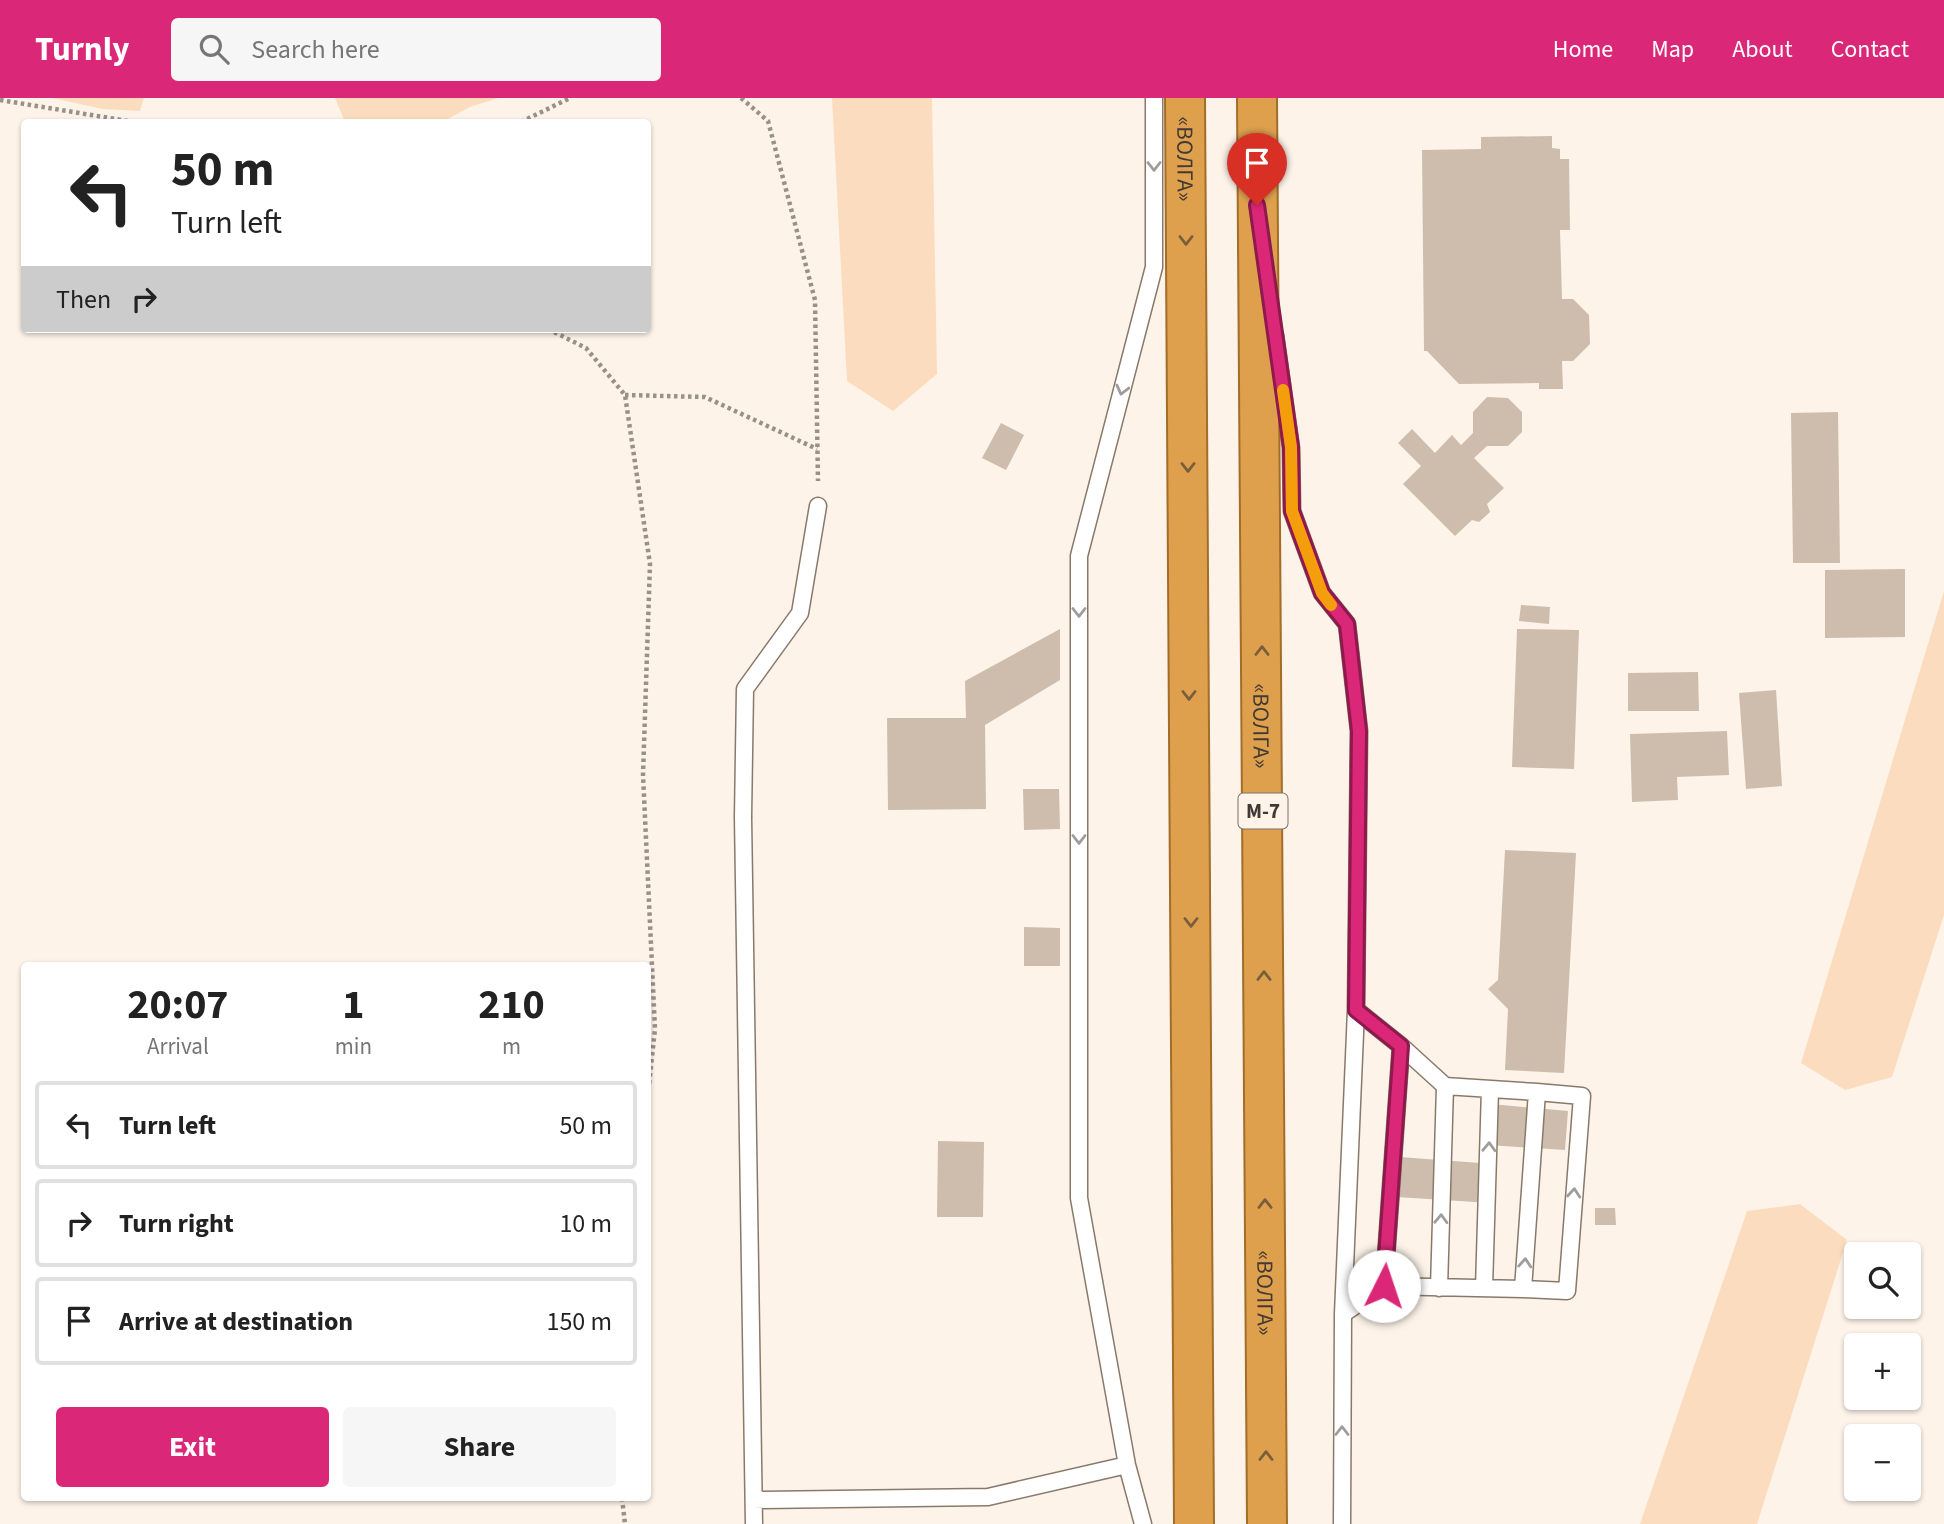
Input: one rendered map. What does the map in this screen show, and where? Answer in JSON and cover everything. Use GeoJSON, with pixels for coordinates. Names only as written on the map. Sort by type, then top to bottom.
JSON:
{"type":"FeatureCollection","features":[{"type":"Feature","properties":{"kind":"highway","name":"«ВОЛГА»"},"geometry":{"type":"LineString","coordinates":[[1185,98],[1194,1524]]}},
{"type":"Feature","properties":{"kind":"highway","name":"«ВОЛГА»"},"geometry":{"type":"LineString","coordinates":[[1257,98],[1266,1524]]}},
{"type":"Feature","properties":{"kind":"lane"},"geometry":{"type":"LineString","coordinates":[[1143,1524],[1127,1465],[1079,1198],[1079,556],[1154,267],[1154,98]]}},
{"type":"Feature","properties":{"kind":"lane"},"geometry":{"type":"LineString","coordinates":[[1257,205],[1291,447],[1292,511],[1322,593],[1347,624],[1359,731],[1356,1010],[1343,1314],[1342,1524]]}},
{"type":"Feature","properties":{"kind":"lane"},"geometry":{"type":"LineString","coordinates":[[754,1524],[743,817],[745,689],[800,613],[818,506]]}},
{"type":"Feature","properties":{"kind":"lane"},"geometry":{"type":"LineString","coordinates":[[1343,1314],[1384,1286],[1567,1291],[1582,1096],[1445,1086],[1356,1010]]}},
{"type":"Feature","properties":{"kind":"lane"},"geometry":{"type":"LineString","coordinates":[[1384,1286],[1401,1046]]}},
{"type":"Feature","properties":{"kind":"lane"},"geometry":{"type":"LineString","coordinates":[[1438,1287],[1445,1086]]}},
{"type":"Feature","properties":{"kind":"lane"},"geometry":{"type":"LineString","coordinates":[[1484,1288],[1490,1089]]}},
{"type":"Feature","properties":{"kind":"lane"},"geometry":{"type":"LineString","coordinates":[[1523,1290],[1537,1093]]}},
{"type":"Feature","properties":{"kind":"lane"},"geometry":{"type":"LineString","coordinates":[[754,1500],[988,1497],[1127,1465]]}},
{"type":"Feature","properties":{"kind":"path"},"geometry":{"type":"LineString","coordinates":[[527,119],[570,98]]}},
{"type":"Feature","properties":{"kind":"path"},"geometry":{"type":"LineString","coordinates":[[741,98],[768,121],[815,300],[818,506]]}},
{"type":"Feature","properties":{"kind":"path"},"geometry":{"type":"LineString","coordinates":[[0,100],[116,119]]}},
{"type":"Feature","properties":{"kind":"path"},"geometry":{"type":"LineString","coordinates":[[556,333],[586,348],[625,395],[650,564],[643,775],[655,1029],[651,1066]]}},
{"type":"Feature","properties":{"kind":"path"},"geometry":{"type":"LineString","coordinates":[[625,395],[705,397],[817,449]]}},
{"type":"Feature","properties":{"kind":"path"},"geometry":{"type":"LineString","coordinates":[[622,1501],[625,1524]]}},
{"type":"Feature","properties":{"kind":"shaded area"},"geometry":{"type":"Polygon","coordinates":[[[52,98],[144,98],[140,111],[103,109],[52,98]]]}},
{"type":"Feature","properties":{"kind":"shaded area"},"geometry":{"type":"Polygon","coordinates":[[[335,98],[498,98],[470,107],[448,119],[344,119],[335,98]]]}},
{"type":"Feature","properties":{"kind":"shaded area"},"geometry":{"type":"Polygon","coordinates":[[[832,98],[932,98],[937,374],[893,411],[847,381],[832,98]]]}},
{"type":"Feature","properties":{"kind":"shaded area"},"geometry":{"type":"Polygon","coordinates":[[[1944,591],[1944,915],[1892,1077],[1845,1090],[1801,1063],[1944,591]]]}},
{"type":"Feature","properties":{"kind":"shaded area"},"geometry":{"type":"Polygon","coordinates":[[[1800,1204],[1847,1240],[1844,1242],[1844,1249],[1757,1524],[1640,1524],[1747,1211],[1800,1204]]]}},
{"type":"Feature","properties":{"kind":"building"},"geometry":{"type":"Polygon","coordinates":[[[1552,136],[1552,148],[1560,149],[1560,159],[1569,159],[1570,230],[1560,230],[1562,299],[1573,299],[1589,315],[1590,344],[1573,361],[1562,361],[1563,389],[1539,389],[1539,383],[1459,384],[1424,351],[1422,150],[1481,149],[1481,137],[1552,136]]]}},
{"type":"Feature","properties":{"kind":"building"},"geometry":{"type":"Polygon","coordinates":[[[1487,397],[1508,398],[1522,412],[1522,432],[1508,446],[1487,446],[1474,458],[1504,488],[1487,504],[1490,512],[1479,522],[1472,520],[1455,536],[1403,484],[1421,466],[1398,443],[1412,429],[1435,453],[1452,435],[1461,445],[1473,433],[1473,412],[1487,397]]]}},
{"type":"Feature","properties":{"kind":"building"},"geometry":{"type":"Polygon","coordinates":[[[1838,412],[1840,563],[1793,563],[1791,413],[1838,412]]]}},
{"type":"Feature","properties":{"kind":"building"},"geometry":{"type":"Polygon","coordinates":[[[1001,423],[1024,435],[1006,470],[982,458],[1001,423]]]}},
{"type":"Feature","properties":{"kind":"building"},"geometry":{"type":"Polygon","coordinates":[[[1905,569],[1905,637],[1825,638],[1825,570],[1905,569]]]}},
{"type":"Feature","properties":{"kind":"building"},"geometry":{"type":"Polygon","coordinates":[[[1521,605],[1550,607],[1549,624],[1519,621],[1521,605]]]}},
{"type":"Feature","properties":{"kind":"building"},"geometry":{"type":"Polygon","coordinates":[[[1060,629],[1060,680],[985,725],[986,809],[888,810],[887,718],[966,718],[965,681],[1060,629]]]}},
{"type":"Feature","properties":{"kind":"building"},"geometry":{"type":"Polygon","coordinates":[[[1517,629],[1579,630],[1574,769],[1512,767],[1517,629]]]}},
{"type":"Feature","properties":{"kind":"building"},"geometry":{"type":"Polygon","coordinates":[[[1698,672],[1699,711],[1628,711],[1628,673],[1698,672]]]}},
{"type":"Feature","properties":{"kind":"building"},"geometry":{"type":"Polygon","coordinates":[[[1776,690],[1782,786],[1746,789],[1739,693],[1776,690]]]}},
{"type":"Feature","properties":{"kind":"building"},"geometry":{"type":"Polygon","coordinates":[[[1727,731],[1729,775],[1677,777],[1678,800],[1632,802],[1630,734],[1727,731]]]}},
{"type":"Feature","properties":{"kind":"building"},"geometry":{"type":"Polygon","coordinates":[[[1023,789],[1059,789],[1060,829],[1024,830],[1023,789]]]}},
{"type":"Feature","properties":{"kind":"building"},"geometry":{"type":"Polygon","coordinates":[[[1505,850],[1576,853],[1564,1073],[1505,1070],[1508,1009],[1488,989],[1498,980],[1505,850]]]}},
{"type":"Feature","properties":{"kind":"building"},"geometry":{"type":"Polygon","coordinates":[[[1024,927],[1060,928],[1060,966],[1024,966],[1024,927]]]}},
{"type":"Feature","properties":{"kind":"building"},"geometry":{"type":"Polygon","coordinates":[[[1491,1104],[1568,1111],[1565,1150],[1488,1145],[1491,1104]]]}},
{"type":"Feature","properties":{"kind":"building"},"geometry":{"type":"Polygon","coordinates":[[[938,1141],[984,1142],[983,1217],[937,1217],[938,1141]]]}},
{"type":"Feature","properties":{"kind":"building"},"geometry":{"type":"Polygon","coordinates":[[[1400,1157],[1493,1164],[1490,1203],[1397,1197],[1400,1157]]]}},
{"type":"Feature","properties":{"kind":"building"},"geometry":{"type":"Polygon","coordinates":[[[1595,1208],[1615,1208],[1616,1225],[1595,1225],[1595,1208]]]}},
{"type":"Feature","properties":{"kind":"slow traffic"},"geometry":{"type":"LineString","coordinates":[[1283,390],[1291,447],[1292,511],[1322,593],[1331,605]]}},
{"type":"Feature","properties":{"kind":"route"},"geometry":{"type":"LineString","coordinates":[[1257,205],[1291,447],[1292,511],[1322,593],[1347,624],[1359,731],[1356,1010],[1401,1046],[1384,1286]]}}]}
